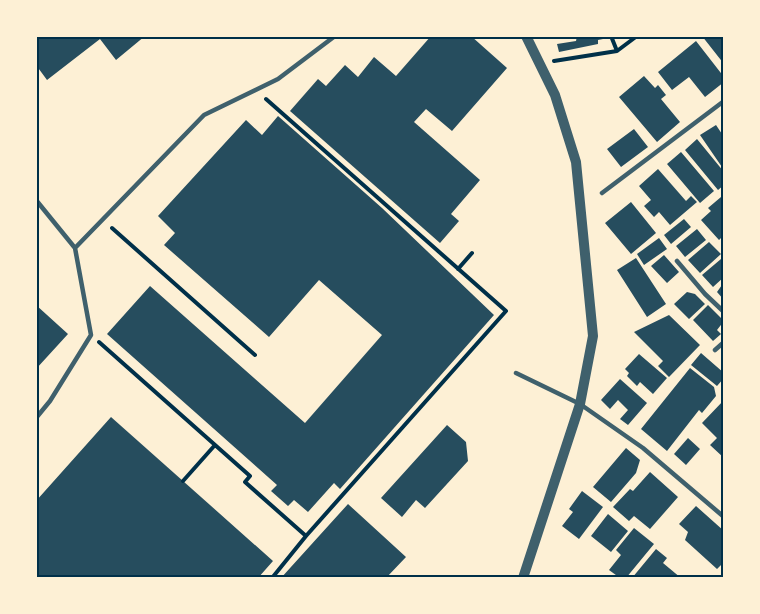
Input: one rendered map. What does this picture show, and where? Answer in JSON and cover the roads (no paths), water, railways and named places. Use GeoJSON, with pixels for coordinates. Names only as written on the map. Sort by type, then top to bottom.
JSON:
{"type":"FeatureCollection","features":[{"type":"Feature","properties":{"kind":"street"},"geometry":{"type":"LineString","coordinates":[[522,578],[580,404],[592,336],[581,196],[568,129],[555,95],[526,36]]}},
{"type":"Feature","properties":{"kind":"lane"},"geometry":{"type":"LineString","coordinates":[[75,248],[204,115],[278,79],[335,36]]}},
{"type":"Feature","properties":{"kind":"lane"},"geometry":{"type":"LineString","coordinates":[[602,193],[724,101]]}},
{"type":"Feature","properties":{"kind":"lane"},"geometry":{"type":"LineString","coordinates":[[36,200],[75,248],[91,335],[50,401],[36,418]]}},
{"type":"Feature","properties":{"kind":"lane"},"geometry":{"type":"LineString","coordinates":[[677,261],[724,312]]}},
{"type":"Feature","properties":{"kind":"lane"},"geometry":{"type":"LineString","coordinates":[[715,350],[724,342]]}},
{"type":"Feature","properties":{"kind":"lane"},"geometry":{"type":"LineString","coordinates":[[516,373],[580,404],[643,448],[724,517]]}}]}
